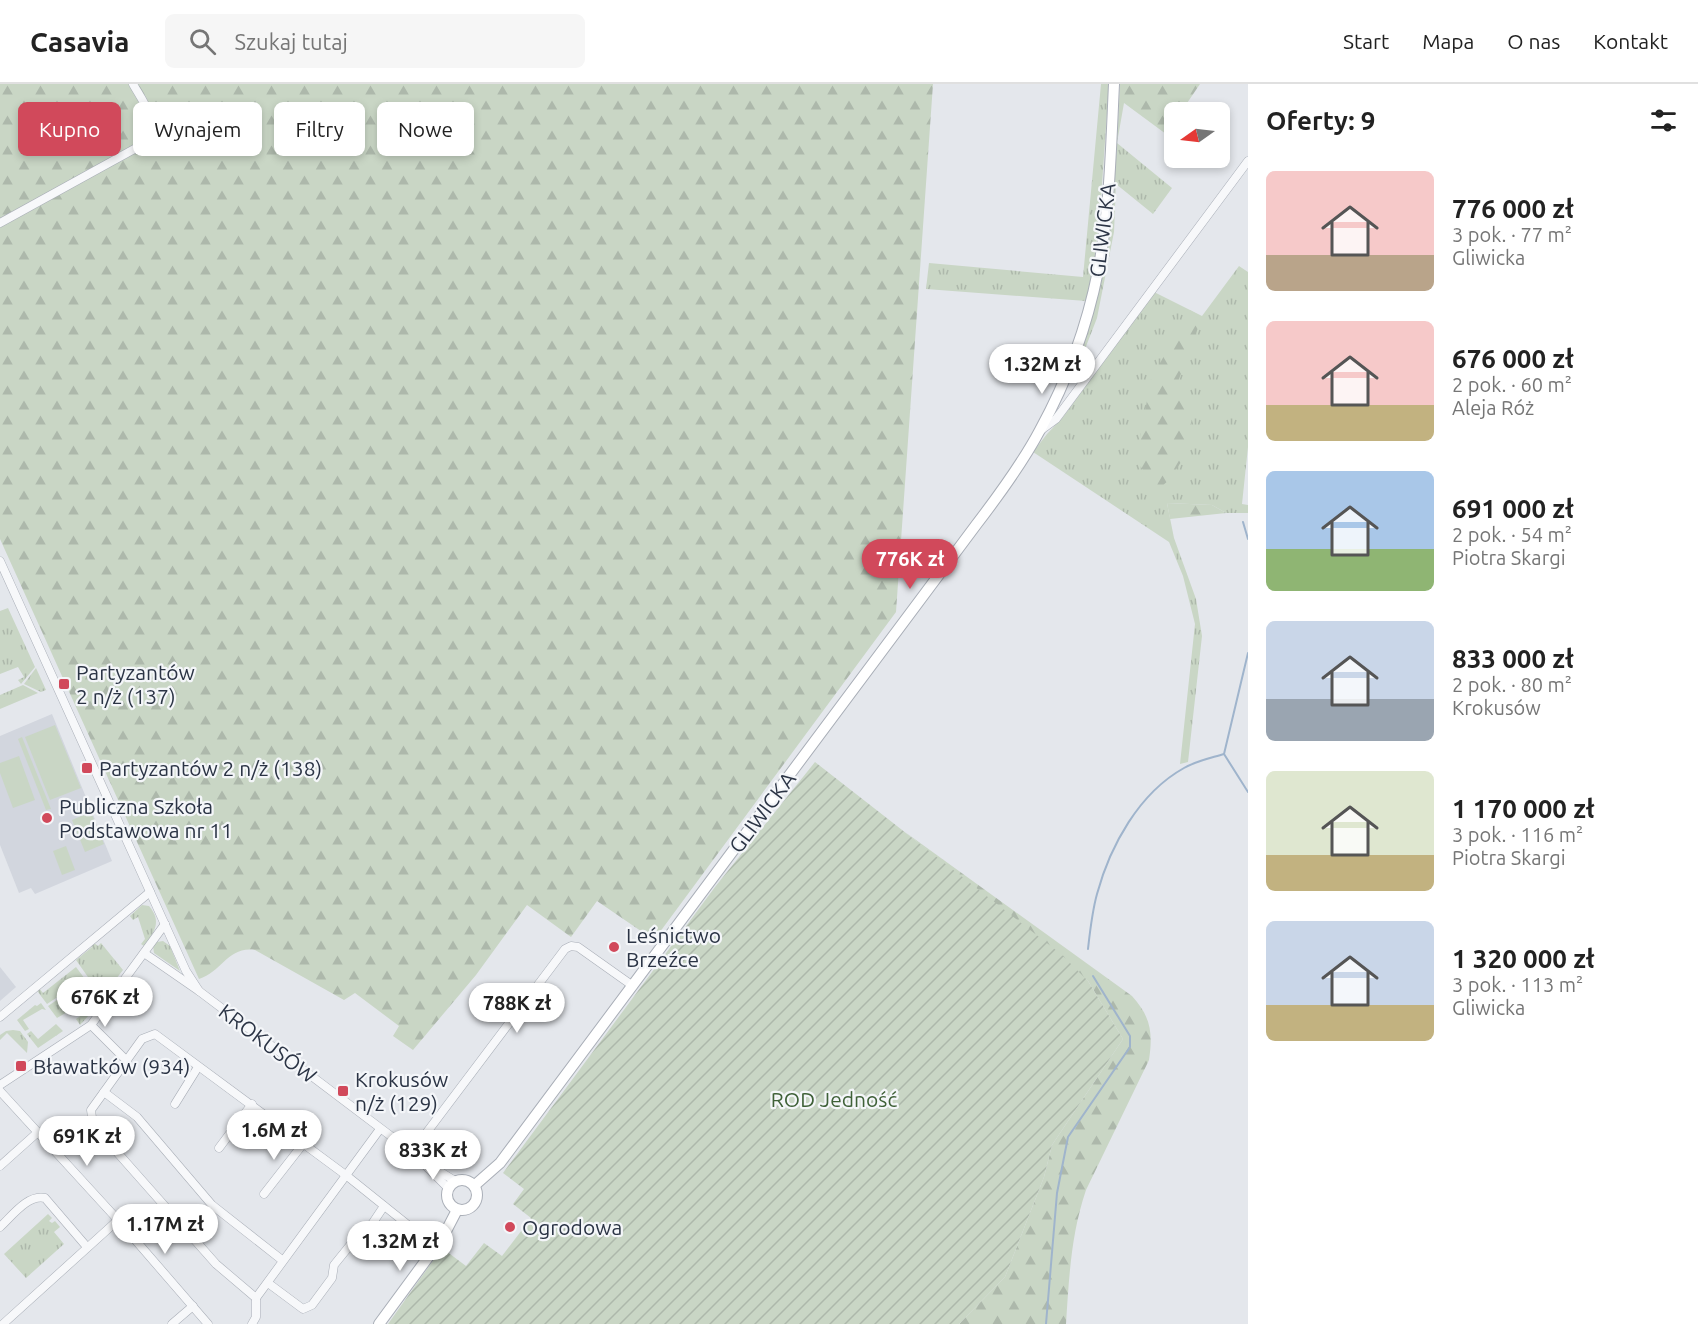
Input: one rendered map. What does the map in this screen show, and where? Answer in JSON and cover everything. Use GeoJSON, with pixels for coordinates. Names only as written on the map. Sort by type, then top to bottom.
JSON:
{"type":"FeatureCollection","features":[{"type":"Feature","properties":{"kind":"main road","name":"GLIWICKA"},"geometry":{"type":"LineString","coordinates":[[475,1185],[500,1163],[633,986],[1018,468],[1040,431],[1067,371],[1089,308],[1101,253],[1114,84]]}},
{"type":"Feature","properties":{"kind":"main road"},"geometry":{"type":"LineString","coordinates":[[466,1180],[475,1185],[478,1197],[474,1205],[466,1210],[457,1210],[448,1201],[452,1185],[466,1180]]}},
{"type":"Feature","properties":{"kind":"main road"},"geometry":{"type":"LineString","coordinates":[[379,1324],[443,1238],[457,1210]]}},
{"type":"Feature","properties":{"kind":"street"},"geometry":{"type":"LineString","coordinates":[[0,223],[147,142],[152,129],[150,114],[133,84]]}},
{"type":"Feature","properties":{"kind":"street","name":"GLIWICKA"},"geometry":{"type":"LineString","coordinates":[[1040,431],[1056,419],[1248,160]]}},
{"type":"Feature","properties":{"kind":"street"},"geometry":{"type":"LineString","coordinates":[[1067,371],[1085,380]]}},
{"type":"Feature","properties":{"kind":"street"},"geometry":{"type":"LineString","coordinates":[[0,561],[186,971],[199,991]]}},
{"type":"Feature","properties":{"kind":"street"},"geometry":{"type":"LineString","coordinates":[[0,1017],[150,892]]}},
{"type":"Feature","properties":{"kind":"street"},"geometry":{"type":"LineString","coordinates":[[0,1085],[91,1025],[165,924]]}},
{"type":"Feature","properties":{"kind":"street"},"geometry":{"type":"LineString","coordinates":[[412,1152],[565,950],[571,946],[578,947],[633,986]]}},
{"type":"Feature","properties":{"kind":"street","name":"KROKUSÓW"},"geometry":{"type":"LineString","coordinates":[[144,953],[199,991],[412,1152],[452,1185]]}},
{"type":"Feature","properties":{"kind":"street"},"geometry":{"type":"LineString","coordinates":[[91,1025],[127,1061]]}},
{"type":"Feature","properties":{"kind":"street"},"geometry":{"type":"LineString","coordinates":[[256,1298],[216,1264],[93,1125],[91,1110],[142,1040],[155,1034],[198,1068],[252,1104],[413,1229]]}},
{"type":"Feature","properties":{"kind":"street"},"geometry":{"type":"LineString","coordinates":[[175,1104],[198,1068]]}},
{"type":"Feature","properties":{"kind":"street"},"geometry":{"type":"LineString","coordinates":[[0,1091],[118,1220],[208,1324]]}},
{"type":"Feature","properties":{"kind":"street"},"geometry":{"type":"LineString","coordinates":[[104,1092],[137,1117],[212,1205],[282,1260]]}},
{"type":"Feature","properties":{"kind":"street"},"geometry":{"type":"LineString","coordinates":[[219,1148],[252,1104]]}},
{"type":"Feature","properties":{"kind":"street"},"geometry":{"type":"LineString","coordinates":[[265,1324],[254,1321],[256,1298],[380,1129]]}},
{"type":"Feature","properties":{"kind":"street"},"geometry":{"type":"LineString","coordinates":[[0,1166],[38,1132]]}},
{"type":"Feature","properties":{"kind":"street"},"geometry":{"type":"LineString","coordinates":[[264,1194],[303,1144]]}},
{"type":"Feature","properties":{"kind":"street"},"geometry":{"type":"LineString","coordinates":[[0,1227],[31,1199],[38,1196],[45,1198],[87,1247]]}},
{"type":"Feature","properties":{"kind":"street"},"geometry":{"type":"LineString","coordinates":[[268,1283],[303,1310],[312,1305],[332,1278],[334,1265],[351,1244],[360,1242],[384,1206]]}},
{"type":"Feature","properties":{"kind":"street"},"geometry":{"type":"LineString","coordinates":[[3,1324],[118,1220]]}},
{"type":"Feature","properties":{"kind":"street"},"geometry":{"type":"LineString","coordinates":[[172,1324],[193,1306]]}},
{"type":"Feature","properties":{"kind":"shaded area","name":"Publiczna Szkoła Podstawowa nr 11"},"geometry":{"type":"Polygon","coordinates":[[[52,714],[112,861],[35,894],[31,888],[19,893],[0,845],[0,736],[52,714]]]}},
{"type":"Feature","properties":{"kind":"shaded area"},"geometry":{"type":"Polygon","coordinates":[[[0,967],[16,987],[0,1001],[0,967]]]}},
{"type":"Feature","properties":{"kind":"green space"},"geometry":{"type":"Polygon","coordinates":[[[0,84],[933,84],[896,612],[654,940],[597,901],[571,937],[527,905],[476,975],[413,1050],[393,1036],[399,1026],[355,993],[344,1000],[255,950],[238,952],[207,976],[199,979],[0,539],[0,84]]]}},
{"type":"Feature","properties":{"kind":"green space"},"geometry":{"type":"Polygon","coordinates":[[[1101,84],[1109,84],[1097,256],[1086,301],[926,289],[929,263],[1083,277],[1101,84]]]}},
{"type":"Feature","properties":{"kind":"green space"},"geometry":{"type":"Polygon","coordinates":[[[1120,84],[1200,84],[1188,102],[1164,102],[1164,133],[1124,103],[1117,143],[1120,84]]]}},
{"type":"Feature","properties":{"kind":"green space"},"geometry":{"type":"Polygon","coordinates":[[[1117,143],[1172,188],[1153,214],[1116,184],[1114,232],[1097,318],[1085,349],[1078,357],[1099,291],[1112,216],[1117,143]]]}},
{"type":"Feature","properties":{"kind":"green space"},"geometry":{"type":"Polygon","coordinates":[[[1239,266],[1248,272],[1248,447],[1242,504],[1248,505],[1248,513],[1226,513],[1212,505],[1167,503],[1174,538],[1196,599],[1202,636],[1188,762],[1180,764],[1195,624],[1183,576],[1169,542],[1033,452],[1063,417],[1154,292],[1202,316],[1239,266]]]}},
{"type":"Feature","properties":{"kind":"green space"},"geometry":{"type":"Polygon","coordinates":[[[1190,310],[1202,317],[1176,387],[1193,407],[1188,452],[1168,481],[1157,490],[1136,460],[1151,379],[1190,310]]]}},
{"type":"Feature","properties":{"kind":"green space"},"geometry":{"type":"Polygon","coordinates":[[[1167,503],[1212,505],[1226,513],[1170,519],[1167,503]]]}},
{"type":"Feature","properties":{"kind":"green space"},"geometry":{"type":"Polygon","coordinates":[[[8,608],[35,667],[21,684],[18,680],[24,677],[18,667],[0,674],[0,611],[8,608]]]}},
{"type":"Feature","properties":{"kind":"green space"},"geometry":{"type":"Polygon","coordinates":[[[36,668],[46,690],[41,692],[24,684],[36,668]]]}},
{"type":"Feature","properties":{"kind":"green space"},"geometry":{"type":"Polygon","coordinates":[[[23,685],[38,693],[0,709],[0,695],[23,685]]]}},
{"type":"Feature","properties":{"kind":"green space"},"geometry":{"type":"Polygon","coordinates":[[[55,725],[81,788],[50,800],[25,737],[55,725]]]}},
{"type":"Feature","properties":{"kind":"green space"},"geometry":{"type":"Polygon","coordinates":[[[22,737],[51,809],[46,810],[18,739],[22,737]]]}},
{"type":"Feature","properties":{"kind":"green space"},"geometry":{"type":"Polygon","coordinates":[[[19,756],[35,800],[13,808],[0,773],[0,763],[19,756]]]}},
{"type":"Feature","properties":{"kind":"green space","name":"ROD Jedność"},"geometry":{"type":"Polygon","coordinates":[[[815,762],[1061,954],[1088,981],[1123,1039],[1052,1145],[1044,1177],[1005,1277],[959,1324],[388,1324],[442,1248],[466,1266],[484,1243],[502,1256],[531,1218],[513,1204],[524,1189],[503,1173],[715,887],[815,762]]]}},
{"type":"Feature","properties":{"kind":"green space"},"geometry":{"type":"Polygon","coordinates":[[[91,812],[104,844],[85,852],[72,820],[91,812]]]}},
{"type":"Feature","properties":{"kind":"green space"},"geometry":{"type":"Polygon","coordinates":[[[905,832],[1132,996],[1147,1018],[1151,1042],[1149,1060],[1086,1190],[1081,1207],[1072,1256],[1066,1324],[959,1324],[1005,1277],[1044,1177],[1052,1145],[1123,1039],[1088,981],[905,832]]]}},
{"type":"Feature","properties":{"kind":"green space"},"geometry":{"type":"Polygon","coordinates":[[[66,846],[75,870],[62,875],[53,851],[66,846]]]}},
{"type":"Feature","properties":{"kind":"green space"},"geometry":{"type":"Polygon","coordinates":[[[142,905],[149,906],[156,922],[154,931],[144,946],[141,944],[145,939],[138,917],[133,920],[130,916],[142,905]]]}},
{"type":"Feature","properties":{"kind":"green space"},"geometry":{"type":"Polygon","coordinates":[[[163,941],[170,946],[180,971],[154,953],[153,946],[163,941]]]}},
{"type":"Feature","properties":{"kind":"green space"},"geometry":{"type":"Polygon","coordinates":[[[94,943],[98,946],[101,943],[123,970],[102,997],[76,960],[94,943]]]}},
{"type":"Feature","properties":{"kind":"green space"},"geometry":{"type":"Polygon","coordinates":[[[76,967],[85,979],[47,1004],[38,992],[39,988],[43,993],[76,967]]]}},
{"type":"Feature","properties":{"kind":"green space"},"geometry":{"type":"Polygon","coordinates":[[[85,981],[100,1003],[80,1025],[76,1019],[92,1008],[81,993],[65,1004],[69,1011],[57,1018],[48,1006],[85,981]]]}},
{"type":"Feature","properties":{"kind":"green space"},"geometry":{"type":"Polygon","coordinates":[[[41,1003],[46,1010],[42,1009],[23,1020],[29,1029],[25,1031],[17,1020],[35,1005],[41,1003]]]}},
{"type":"Feature","properties":{"kind":"green space"},"geometry":{"type":"Polygon","coordinates":[[[56,1024],[63,1031],[38,1048],[27,1034],[31,1031],[38,1039],[56,1024]]]}},
{"type":"Feature","properties":{"kind":"green space"},"geometry":{"type":"Polygon","coordinates":[[[13,1030],[20,1031],[28,1042],[27,1053],[7,1033],[0,1040],[0,1035],[13,1030]]]}},
{"type":"Feature","properties":{"kind":"green space"},"geometry":{"type":"Polygon","coordinates":[[[48,1214],[52,1218],[49,1221],[52,1223],[55,1221],[60,1227],[54,1232],[64,1244],[26,1278],[4,1254],[48,1214]]]}},
{"type":"Feature","properties":{"kind":"waterway"},"geometry":{"type":"LineString","coordinates":[[1243,522],[1248,539]]}},
{"type":"Feature","properties":{"kind":"waterway"},"geometry":{"type":"LineString","coordinates":[[1248,653],[1224,754],[1248,792]]}},
{"type":"Feature","properties":{"kind":"waterway"},"geometry":{"type":"LineString","coordinates":[[1088,949],[1097,894],[1110,858],[1128,822],[1153,791],[1168,779],[1193,763],[1224,754]]}},
{"type":"Feature","properties":{"kind":"waterway"},"geometry":{"type":"LineString","coordinates":[[1046,1324],[1057,1193],[1068,1137],[1130,1047],[1130,1036],[1093,976]]}},
{"type":"Feature","properties":{"kind":"place","name":"Partyzantów 2 n/ż (137)"},"geometry":{"type":"Point","coordinates":[64,684]}},
{"type":"Feature","properties":{"kind":"place","name":"Partyzantów 2 n/ż (138)"},"geometry":{"type":"Point","coordinates":[87,768]}},
{"type":"Feature","properties":{"kind":"place","name":"Publiczna Szkoła Podstawowa nr 11"},"geometry":{"type":"Point","coordinates":[47,818]}},
{"type":"Feature","properties":{"kind":"place","name":"Leśnictwo Brzeźce"},"geometry":{"type":"Point","coordinates":[614,947]}},
{"type":"Feature","properties":{"kind":"place","name":"Bławatków (934)"},"geometry":{"type":"Point","coordinates":[21,1066]}},
{"type":"Feature","properties":{"kind":"place","name":"Krokusów n/ż (129)"},"geometry":{"type":"Point","coordinates":[343,1091]}},
{"type":"Feature","properties":{"kind":"place","name":"Ogrodowa"},"geometry":{"type":"Point","coordinates":[510,1227]}}]}
